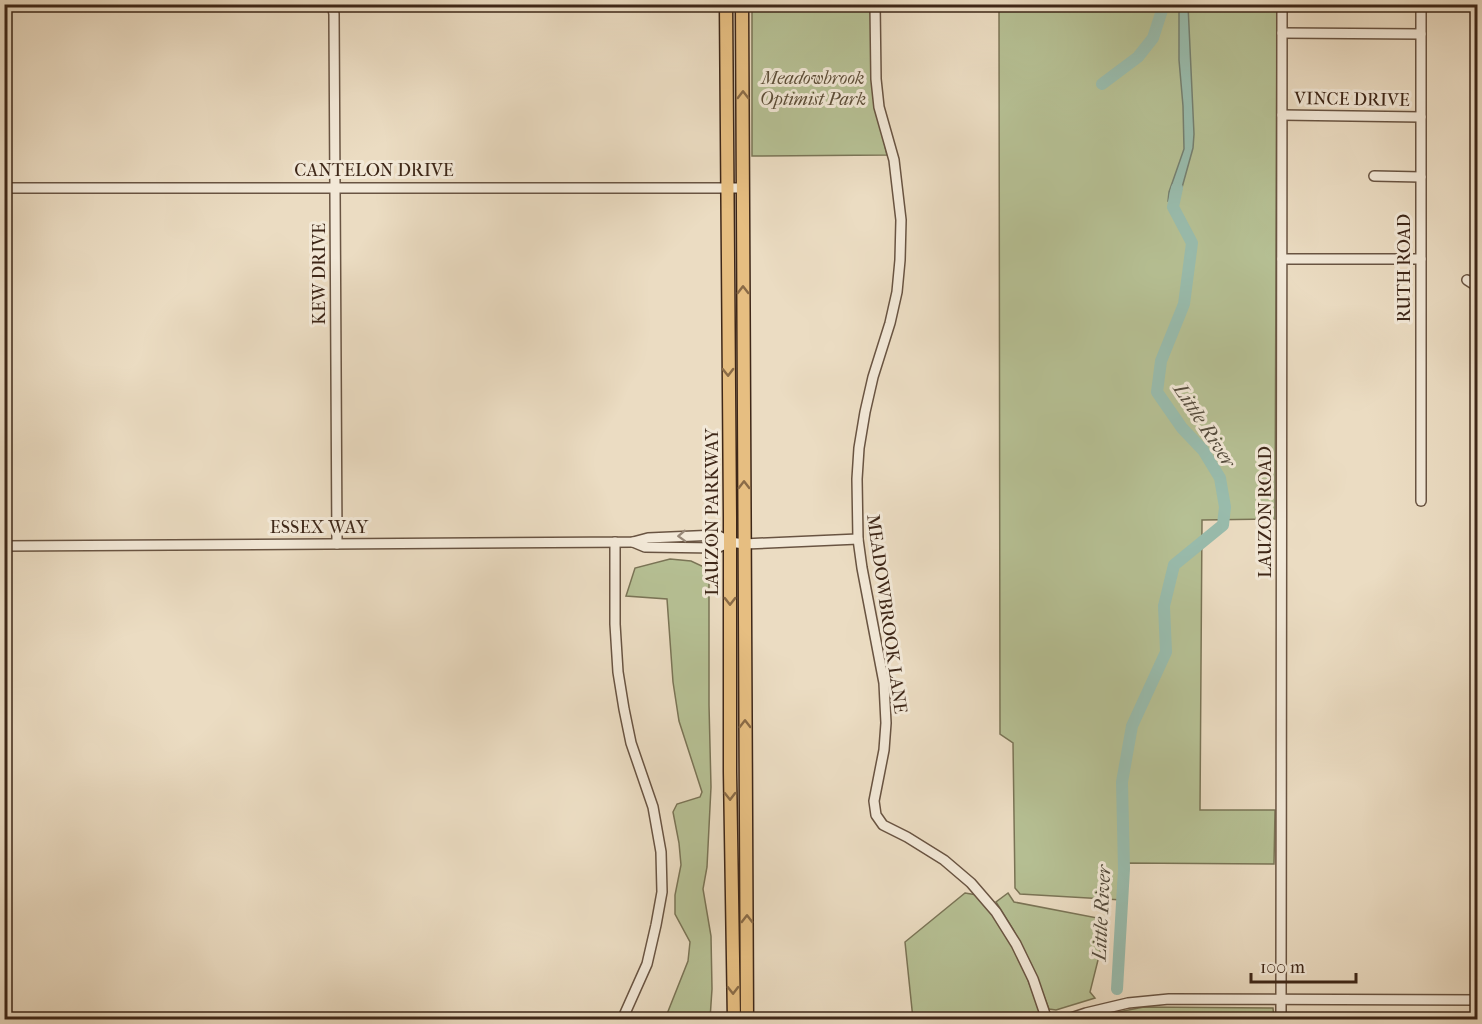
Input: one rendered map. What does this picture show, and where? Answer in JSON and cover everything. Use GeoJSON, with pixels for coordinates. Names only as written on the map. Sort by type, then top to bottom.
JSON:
{"type":"FeatureCollection","features":[{"type":"Feature","properties":{"kind":"main road","name":"LAUZON PARKWAY"},"geometry":{"type":"LineString","coordinates":[[726,4],[730,772],[734,1020]]}},
{"type":"Feature","properties":{"kind":"main road","name":"LAUZON PARKWAY"},"geometry":{"type":"LineString","coordinates":[[742,4],[747,1020]]}},
{"type":"Feature","properties":{"kind":"street","name":"KEW DRIVE"},"geometry":{"type":"LineString","coordinates":[[332,4],[334,14],[337,544]]}},
{"type":"Feature","properties":{"kind":"street","name":"MEADOWBROOK LANE"},"geometry":{"type":"LineString","coordinates":[[875,4],[876,79],[879,107],[894,160],[901,220],[897,291],[865,412],[857,478],[858,539],[884,683],[886,723],[884,750],[874,801],[876,814],[883,825],[945,860],[971,883],[996,912],[1016,944],[1033,979],[1047,1020]]}},
{"type":"Feature","properties":{"kind":"street","name":"LAUZON ROAD"},"geometry":{"type":"LineString","coordinates":[[1281,1020],[1282,4]]}},
{"type":"Feature","properties":{"kind":"street","name":"RUTH ROAD"},"geometry":{"type":"LineString","coordinates":[[1421,4],[1421,501]]}},
{"type":"Feature","properties":{"kind":"street"},"geometry":{"type":"LineString","coordinates":[[1282,33],[1421,34]]}},
{"type":"Feature","properties":{"kind":"street","name":"VINCE DRIVE"},"geometry":{"type":"LineString","coordinates":[[1282,115],[1421,117]]}},
{"type":"Feature","properties":{"kind":"street"},"geometry":{"type":"LineString","coordinates":[[1374,176],[1421,177]]}},
{"type":"Feature","properties":{"kind":"street","name":"CANTELON DRIVE"},"geometry":{"type":"LineString","coordinates":[[4,188],[743,188]]}},
{"type":"Feature","properties":{"kind":"street"},"geometry":{"type":"LineString","coordinates":[[1282,259],[1421,259]]}},
{"type":"Feature","properties":{"kind":"street"},"geometry":{"type":"LineString","coordinates":[[1467,280],[1477,287]]}},
{"type":"Feature","properties":{"kind":"street","name":"ESSEX WAY"},"geometry":{"type":"LineString","coordinates":[[4,546],[633,542],[648,538],[717,535],[730,542],[744,544],[858,539]]}},
{"type":"Feature","properties":{"kind":"street"},"geometry":{"type":"LineString","coordinates":[[615,542],[615,624],[618,672],[631,743],[652,807],[661,852],[662,892],[647,964],[622,1020]]}},
{"type":"Feature","properties":{"kind":"street"},"geometry":{"type":"LineString","coordinates":[[1065,1020],[1086,1012],[1128,1003],[1169,999],[1478,1000]]}},
{"type":"Feature","properties":{"kind":"green space","name":"Meadowbrook Optimist Park"},"geometry":{"type":"Polygon","coordinates":[[[752,5],[872,5],[876,105],[887,155],[752,156],[752,5]]]}},
{"type":"Feature","properties":{"kind":"green space"},"geometry":{"type":"Polygon","coordinates":[[[999,5],[1277,5],[1275,519],[1202,520],[1200,810],[1275,810],[1274,864],[1124,863],[1122,900],[1020,894],[1015,888],[1013,743],[1000,734],[999,5]]]}},
{"type":"Feature","properties":{"kind":"green space"},"geometry":{"type":"Polygon","coordinates":[[[670,559],[691,561],[704,567],[709,579],[711,787],[707,867],[703,889],[711,936],[710,1019],[665,1019],[688,961],[690,942],[675,914],[675,895],[681,865],[673,812],[677,804],[700,797],[702,792],[679,721],[673,682],[667,599],[626,596],[635,568],[670,559]]]}},
{"type":"Feature","properties":{"kind":"green space"},"geometry":{"type":"Polygon","coordinates":[[[965,893],[977,895],[997,920],[1013,947],[1039,1011],[1035,1020],[913,1019],[905,942],[965,893]]]}},
{"type":"Feature","properties":{"kind":"green space"},"geometry":{"type":"Polygon","coordinates":[[[1008,893],[1014,902],[1108,920],[1090,992],[1095,998],[1056,1010],[1049,1009],[1032,966],[996,902],[1008,893]]]}},
{"type":"Feature","properties":{"kind":"green space"},"geometry":{"type":"Polygon","coordinates":[[[1144,1007],[1273,1008],[1274,1019],[1088,1019],[1144,1007]]]}},
{"type":"Feature","properties":{"kind":"shaded area"},"geometry":{"type":"Polygon","coordinates":[[[1179,5],[1188,5],[1194,134],[1193,148],[1178,202],[1168,201],[1184,149],[1179,60],[1179,5]]]}},
{"type":"Feature","properties":{"kind":"waterway","name":"Little River"},"geometry":{"type":"LineString","coordinates":[[1102,84],[1138,57],[1153,38],[1164,4]]}},
{"type":"Feature","properties":{"kind":"waterway","name":"Little River"},"geometry":{"type":"LineString","coordinates":[[1117,989],[1124,869],[1122,782],[1132,726],[1166,652],[1164,606],[1174,565],[1223,525],[1225,507],[1220,478],[1203,450],[1182,428],[1157,392],[1161,361],[1184,304],[1192,243],[1173,207],[1177,188]]}}]}
